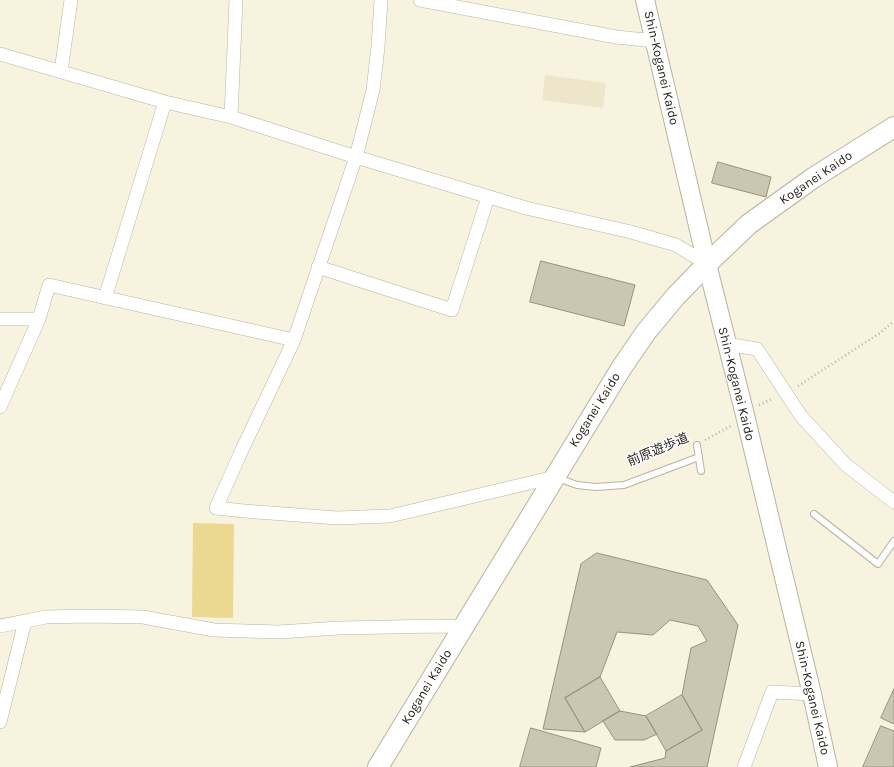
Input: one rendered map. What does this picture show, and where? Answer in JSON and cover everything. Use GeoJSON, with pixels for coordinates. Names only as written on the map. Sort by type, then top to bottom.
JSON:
{"type":"FeatureCollection","features":[{"type":"Feature","properties":{"kind":"main road","name":"Shin-Koganei Kaido"},"geometry":{"type":"LineString","coordinates":[[645,0],[706,264],[812,694],[828,767]]}},
{"type":"Feature","properties":{"kind":"main road","name":"Koganei Kaido"},"geometry":{"type":"LineString","coordinates":[[378,767],[637,344],[675,297],[706,264],[749,224],[813,178],[894,127]]}},
{"type":"Feature","properties":{"kind":"street"},"geometry":{"type":"LineString","coordinates":[[61,71],[71,0]]}},
{"type":"Feature","properties":{"kind":"street"},"geometry":{"type":"LineString","coordinates":[[231,117],[236,0]]}},
{"type":"Feature","properties":{"kind":"street"},"geometry":{"type":"LineString","coordinates":[[381,0],[373,90],[356,157],[294,340],[216,508],[337,518],[390,516],[555,477]]}},
{"type":"Feature","properties":{"kind":"street"},"geometry":{"type":"LineString","coordinates":[[420,0],[616,37],[655,41]]}},
{"type":"Feature","properties":{"kind":"street"},"geometry":{"type":"LineString","coordinates":[[0,54],[165,102],[231,117],[356,157],[526,208],[631,232],[676,245],[706,264]]}},
{"type":"Feature","properties":{"kind":"street"},"geometry":{"type":"LineString","coordinates":[[105,298],[165,102]]}},
{"type":"Feature","properties":{"kind":"street"},"geometry":{"type":"LineString","coordinates":[[318,267],[452,310],[488,197]]}},
{"type":"Feature","properties":{"kind":"street"},"geometry":{"type":"LineString","coordinates":[[0,407],[39,319],[49,285],[294,340]]}},
{"type":"Feature","properties":{"kind":"street"},"geometry":{"type":"LineString","coordinates":[[0,319],[39,319]]}},
{"type":"Feature","properties":{"kind":"street"},"geometry":{"type":"LineString","coordinates":[[726,344],[757,349],[801,416],[846,465],[894,502]]}},
{"type":"Feature","properties":{"kind":"street"},"geometry":{"type":"LineString","coordinates":[[0,626],[46,617],[90,616],[143,617],[214,630],[279,632],[339,628],[463,627]]}},
{"type":"Feature","properties":{"kind":"street"},"geometry":{"type":"LineString","coordinates":[[0,722],[25,621]]}},
{"type":"Feature","properties":{"kind":"street"},"geometry":{"type":"LineString","coordinates":[[744,767],[772,692],[812,694]]}},
{"type":"Feature","properties":{"kind":"lane"},"geometry":{"type":"LineString","coordinates":[[697,445],[701,471]]}},
{"type":"Feature","properties":{"kind":"lane"},"geometry":{"type":"LineString","coordinates":[[555,477],[577,485],[596,487],[624,486],[699,458]]}},
{"type":"Feature","properties":{"kind":"lane"},"geometry":{"type":"LineString","coordinates":[[814,514],[878,564],[894,541]]}},
{"type":"Feature","properties":{"kind":"path"},"geometry":{"type":"LineString","coordinates":[[763,403],[799,386],[880,333],[894,321]]}},
{"type":"Feature","properties":{"kind":"path","name":"前原遊歩道"},"geometry":{"type":"LineString","coordinates":[[697,445],[745,418]]}},
{"type":"Feature","properties":{"kind":"shaded area"},"geometry":{"type":"Polygon","coordinates":[[[545,75],[606,83],[603,108],[542,100],[545,75]]]}},
{"type":"Feature","properties":{"kind":"shaded area"},"geometry":{"type":"Polygon","coordinates":[[[193,523],[234,524],[233,618],[192,617],[193,523]]]}},
{"type":"Feature","properties":{"kind":"building"},"geometry":{"type":"Polygon","coordinates":[[[718,162],[771,177],[766,197],[712,183],[718,162]]]}},
{"type":"Feature","properties":{"kind":"building"},"geometry":{"type":"Polygon","coordinates":[[[541,261],[635,285],[624,326],[530,302],[541,261]]]}},
{"type":"Feature","properties":{"kind":"building"},"geometry":{"type":"Polygon","coordinates":[[[597,553],[707,580],[738,625],[707,767],[630,767],[665,758],[666,751],[702,730],[682,695],[691,648],[707,641],[698,626],[670,620],[653,635],[617,632],[600,677],[565,698],[585,732],[543,729],[581,564],[597,553]]]}},
{"type":"Feature","properties":{"kind":"building"},"geometry":{"type":"Polygon","coordinates":[[[600,677],[620,711],[585,732],[565,698],[600,677]]]}},
{"type":"Feature","properties":{"kind":"building"},"geometry":{"type":"Polygon","coordinates":[[[894,689],[894,724],[881,718],[894,689]]]}},
{"type":"Feature","properties":{"kind":"building"},"geometry":{"type":"Polygon","coordinates":[[[682,695],[702,730],[666,751],[646,716],[682,695]]]}},
{"type":"Feature","properties":{"kind":"building"},"geometry":{"type":"Polygon","coordinates":[[[620,711],[646,716],[657,734],[644,740],[615,740],[603,721],[620,711]]]}},
{"type":"Feature","properties":{"kind":"building"},"geometry":{"type":"Polygon","coordinates":[[[881,726],[894,731],[894,767],[863,767],[881,726]]]}},
{"type":"Feature","properties":{"kind":"building"},"geometry":{"type":"Polygon","coordinates":[[[531,728],[601,748],[596,767],[520,767],[531,728]]]}}]}
